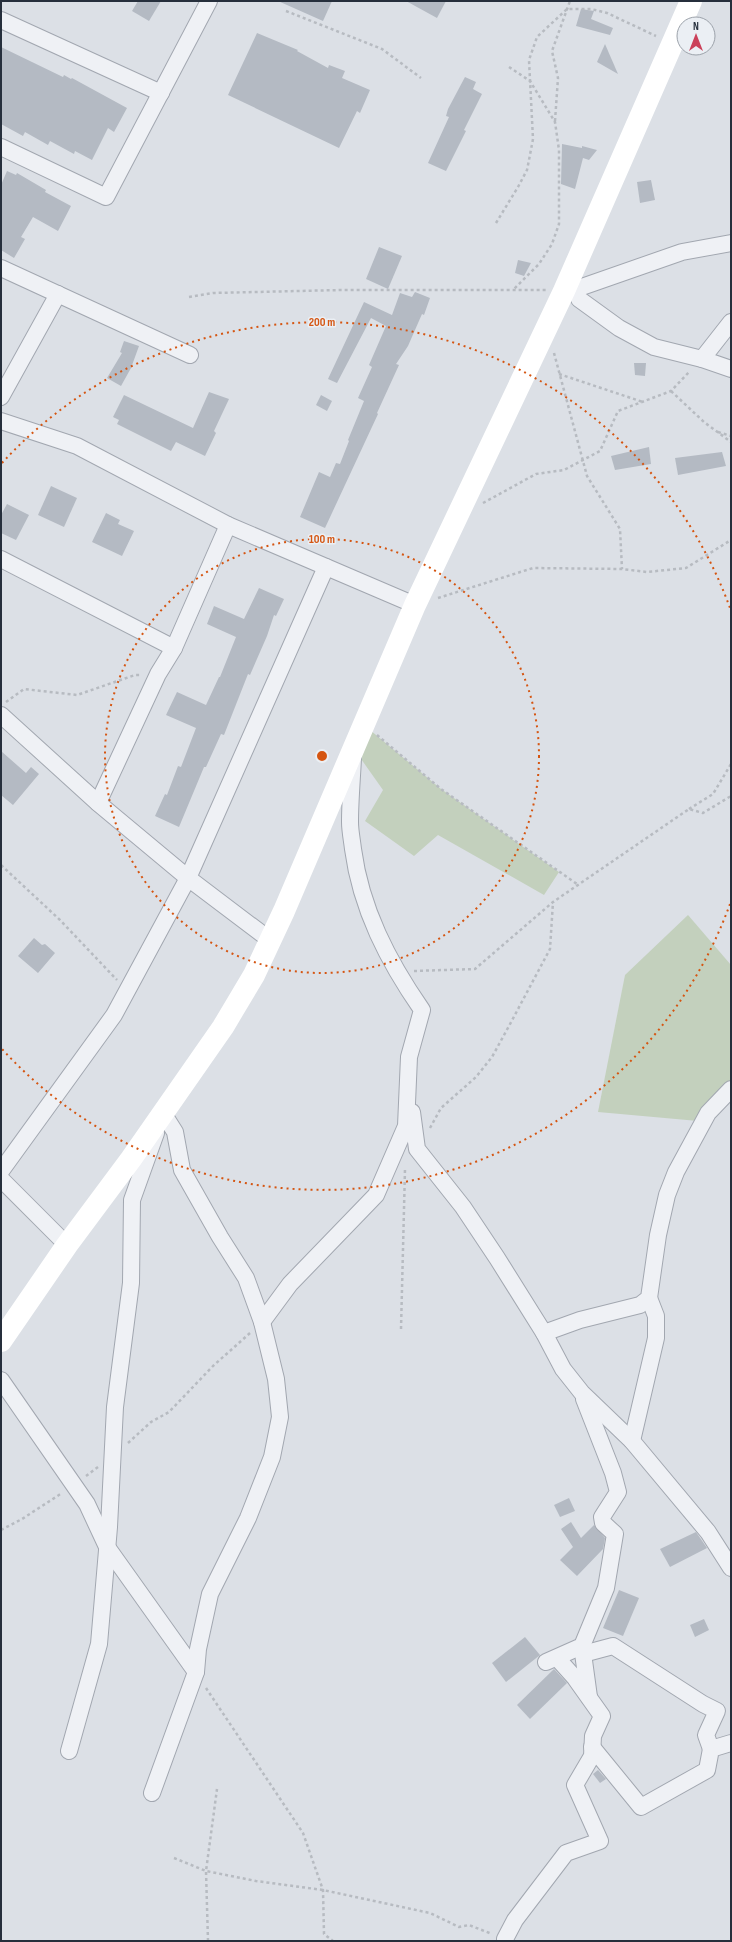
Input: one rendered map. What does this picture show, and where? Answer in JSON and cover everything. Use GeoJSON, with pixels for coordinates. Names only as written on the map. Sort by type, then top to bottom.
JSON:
{"type":"FeatureCollection","features":[{"type":"Feature","properties":{"kind":"street"},"geometry":{"type":"LineString","coordinates":[[1,147],[106,198],[209,1]]}},
{"type":"Feature","properties":{"kind":"street"},"geometry":{"type":"LineString","coordinates":[[1,1341],[67,1245],[163,1113],[223,1027],[254,975],[354,749],[415,605],[547,326],[570,290],[690,1]]}},
{"type":"Feature","properties":{"kind":"street"},"geometry":{"type":"LineString","coordinates":[[1,20],[161,93]]}},
{"type":"Feature","properties":{"kind":"street"},"geometry":{"type":"LineString","coordinates":[[570,290],[682,252],[731,243]]}},
{"type":"Feature","properties":{"kind":"street"},"geometry":{"type":"LineString","coordinates":[[1,268],[190,355]]}},
{"type":"Feature","properties":{"kind":"street"},"geometry":{"type":"LineString","coordinates":[[570,290],[579,299],[619,328],[654,347],[702,359],[731,369]]}},
{"type":"Feature","properties":{"kind":"street"},"geometry":{"type":"LineString","coordinates":[[1,397],[58,294]]}},
{"type":"Feature","properties":{"kind":"street"},"geometry":{"type":"LineString","coordinates":[[702,359],[731,322]]}},
{"type":"Feature","properties":{"kind":"street"},"geometry":{"type":"LineString","coordinates":[[1,421],[77,446],[228,525],[415,605]]}},
{"type":"Feature","properties":{"kind":"street"},"geometry":{"type":"LineString","coordinates":[[98,803],[158,674],[174,648],[228,525]]}},
{"type":"Feature","properties":{"kind":"street"},"geometry":{"type":"LineString","coordinates":[[1,559],[174,648]]}},
{"type":"Feature","properties":{"kind":"street"},"geometry":{"type":"LineString","coordinates":[[1,1171],[114,1015],[188,878],[326,567]]}},
{"type":"Feature","properties":{"kind":"street"},"geometry":{"type":"LineString","coordinates":[[1,715],[98,803],[188,878],[270,940]]}},
{"type":"Feature","properties":{"kind":"street"},"geometry":{"type":"LineString","coordinates":[[262,1322],[290,1284],[376,1194],[406,1126],[409,1057],[422,1010],[401,980],[385,952],[365,904],[355,866],[350,823],[354,749]]}},
{"type":"Feature","properties":{"kind":"street"},"geometry":{"type":"LineString","coordinates":[[407,1085],[417,1149],[463,1206],[544,1333],[563,1369],[582,1393],[632,1441],[708,1532],[731,1568]]}},
{"type":"Feature","properties":{"kind":"street"},"geometry":{"type":"LineString","coordinates":[[632,1441],[656,1338],[656,1316],[649,1298],[658,1235],[668,1194],[676,1172],[708,1113],[731,1089]]}},
{"type":"Feature","properties":{"kind":"street"},"geometry":{"type":"LineString","coordinates":[[152,1793],[196,1672],[198,1649],[210,1594],[248,1518],[256,1498],[272,1457],[280,1417],[276,1379],[262,1322],[246,1278],[220,1238],[182,1170],[175,1132],[163,1113]]}},
{"type":"Feature","properties":{"kind":"street"},"geometry":{"type":"LineString","coordinates":[[69,1751],[99,1644],[107,1548],[115,1407],[131,1283],[132,1200],[163,1113]]}},
{"type":"Feature","properties":{"kind":"street"},"geometry":{"type":"LineString","coordinates":[[1,1179],[67,1245]]}},
{"type":"Feature","properties":{"kind":"street"},"geometry":{"type":"LineString","coordinates":[[544,1333],[580,1320],[640,1305],[649,1298]]}},
{"type":"Feature","properties":{"kind":"street"},"geometry":{"type":"LineString","coordinates":[[1,1380],[87,1504],[107,1548],[196,1672]]}},
{"type":"Feature","properties":{"kind":"street"},"geometry":{"type":"LineString","coordinates":[[582,1393],[614,1473],[618,1492],[602,1518],[603,1524],[615,1534],[606,1588],[583,1650],[589,1700]]}},
{"type":"Feature","properties":{"kind":"street"},"geometry":{"type":"LineString","coordinates":[[505,1939],[515,1920],[566,1853],[600,1841],[574,1785],[592,1756],[592,1747],[593,1736],[602,1716],[589,1700],[575,1678],[552,1660],[583,1650],[613,1646],[703,1704],[717,1711],[706,1735],[711,1749],[707,1770],[641,1807],[592,1747]]}},
{"type":"Feature","properties":{"kind":"street"},"geometry":{"type":"LineString","coordinates":[[711,1749],[731,1743]]}},
{"type":"Feature","properties":{"kind":"path"},"geometry":{"type":"LineString","coordinates":[[513,290],[539,264],[552,244],[559,224],[559,150],[555,122],[558,78],[552,51],[570,1]]}},
{"type":"Feature","properties":{"kind":"path"},"geometry":{"type":"LineString","coordinates":[[496,223],[527,170],[532,139],[529,60],[538,37],[567,9],[591,9],[607,13],[673,44]]}},
{"type":"Feature","properties":{"kind":"path"},"geometry":{"type":"LineString","coordinates":[[286,11],[382,49],[421,78]]}},
{"type":"Feature","properties":{"kind":"path"},"geometry":{"type":"LineString","coordinates":[[509,67],[530,81],[555,122]]}},
{"type":"Feature","properties":{"kind":"path"},"geometry":{"type":"LineString","coordinates":[[189,296],[213,293],[341,290],[570,290]]}},
{"type":"Feature","properties":{"kind":"path"},"geometry":{"type":"LineString","coordinates":[[547,326],[587,476],[620,528],[622,569]]}},
{"type":"Feature","properties":{"kind":"path"},"geometry":{"type":"LineString","coordinates":[[482,504],[536,474],[564,470],[600,451],[618,411],[671,391],[702,359]]}},
{"type":"Feature","properties":{"kind":"path"},"geometry":{"type":"LineString","coordinates":[[559,374],[643,402]]}},
{"type":"Feature","properties":{"kind":"path"},"geometry":{"type":"LineString","coordinates":[[671,391],[704,422],[731,442]]}},
{"type":"Feature","properties":{"kind":"path"},"geometry":{"type":"LineString","coordinates":[[716,431],[731,436]]}},
{"type":"Feature","properties":{"kind":"path"},"geometry":{"type":"LineString","coordinates":[[415,605],[532,568],[622,569],[647,572],[686,568],[731,540]]}},
{"type":"Feature","properties":{"kind":"path"},"geometry":{"type":"LineString","coordinates":[[1,706],[24,689],[77,695],[134,675],[158,674]]}},
{"type":"Feature","properties":{"kind":"path"},"geometry":{"type":"LineString","coordinates":[[364,724],[441,789],[577,884]]}},
{"type":"Feature","properties":{"kind":"path"},"geometry":{"type":"LineString","coordinates":[[409,971],[475,968],[553,902],[577,884],[713,794],[731,764]]}},
{"type":"Feature","properties":{"kind":"path"},"geometry":{"type":"LineString","coordinates":[[689,809],[703,813],[731,796]]}},
{"type":"Feature","properties":{"kind":"path"},"geometry":{"type":"LineString","coordinates":[[1,865],[60,920],[127,990]]}},
{"type":"Feature","properties":{"kind":"path"},"geometry":{"type":"LineString","coordinates":[[417,1149],[441,1108],[476,1077],[492,1057],[550,949],[553,902]]}},
{"type":"Feature","properties":{"kind":"path"},"geometry":{"type":"LineString","coordinates":[[399,1173],[405,1167],[401,1329]]}},
{"type":"Feature","properties":{"kind":"path"},"geometry":{"type":"LineString","coordinates":[[1,1530],[22,1519],[74,1484],[112,1457],[151,1422],[169,1412],[213,1366],[262,1322]]}},
{"type":"Feature","properties":{"kind":"path"},"geometry":{"type":"LineString","coordinates":[[196,1672],[303,1833],[324,1890],[324,1934],[333,1941]]}},
{"type":"Feature","properties":{"kind":"path"},"geometry":{"type":"LineString","coordinates":[[208,1941],[206,1871],[217,1789]]}},
{"type":"Feature","properties":{"kind":"path"},"geometry":{"type":"LineString","coordinates":[[174,1858],[206,1871],[256,1881],[324,1890],[430,1913],[459,1927],[469,1925],[505,1939]]}},
{"type":"Feature","properties":{"kind":"green space"},"geometry":{"type":"Polygon","coordinates":[[[364,725],[441,789],[559,872],[544,895],[438,835],[414,856],[365,821],[383,790],[354,749],[364,725]]]}},
{"type":"Feature","properties":{"kind":"green space"},"geometry":{"type":"Polygon","coordinates":[[[688,915],[731,965],[731,1080],[698,1121],[598,1112],[625,975],[688,915]]]}},
{"type":"Feature","properties":{"kind":"building"},"geometry":{"type":"Polygon","coordinates":[[[138,1],[161,1],[149,21],[132,11],[138,1]]]}},
{"type":"Feature","properties":{"kind":"building"},"geometry":{"type":"Polygon","coordinates":[[[278,1],[332,1],[323,21],[278,1]]]}},
{"type":"Feature","properties":{"kind":"building"},"geometry":{"type":"Polygon","coordinates":[[[406,1],[446,1],[437,18],[406,1]]]}},
{"type":"Feature","properties":{"kind":"building"},"geometry":{"type":"Polygon","coordinates":[[[581,9],[594,11],[591,19],[613,28],[610,35],[576,26],[581,9]]]}},
{"type":"Feature","properties":{"kind":"building"},"geometry":{"type":"Polygon","coordinates":[[[257,33],[298,50],[297,51],[328,68],[329,65],[345,71],[342,78],[370,90],[360,113],[357,111],[339,148],[228,95],[257,33]]]}},
{"type":"Feature","properties":{"kind":"building"},"geometry":{"type":"Polygon","coordinates":[[[605,44],[618,74],[597,62],[605,44]]]}},
{"type":"Feature","properties":{"kind":"building"},"geometry":{"type":"Polygon","coordinates":[[[1,47],[63,77],[64,75],[71,79],[72,78],[127,108],[114,132],[108,128],[92,160],[75,151],[74,154],[50,141],[48,145],[25,132],[23,136],[1,124],[1,47]]]}},
{"type":"Feature","properties":{"kind":"building"},"geometry":{"type":"Polygon","coordinates":[[[465,77],[476,82],[473,89],[482,94],[446,171],[428,163],[449,117],[446,116],[448,109],[465,77]]]}},
{"type":"Feature","properties":{"kind":"building"},"geometry":{"type":"Polygon","coordinates":[[[562,144],[582,148],[582,146],[597,150],[589,160],[583,158],[575,189],[561,184],[562,144]]]}},
{"type":"Feature","properties":{"kind":"building"},"geometry":{"type":"Polygon","coordinates":[[[7,171],[16,175],[17,173],[46,190],[45,192],[71,206],[58,231],[33,217],[21,237],[25,239],[14,258],[1,250],[1,185],[7,171]]]}},
{"type":"Feature","properties":{"kind":"building"},"geometry":{"type":"Polygon","coordinates":[[[651,180],[655,200],[640,203],[637,182],[651,180]]]}},
{"type":"Feature","properties":{"kind":"building"},"geometry":{"type":"Polygon","coordinates":[[[379,247],[402,256],[388,289],[366,279],[379,247]]]}},
{"type":"Feature","properties":{"kind":"building"},"geometry":{"type":"Polygon","coordinates":[[[518,260],[531,263],[524,276],[515,273],[518,260]]]}},
{"type":"Feature","properties":{"kind":"building"},"geometry":{"type":"Polygon","coordinates":[[[415,292],[430,298],[424,315],[422,314],[408,346],[396,364],[399,365],[377,413],[378,414],[325,528],[300,517],[319,472],[330,477],[336,463],[340,464],[364,401],[358,398],[372,367],[369,365],[386,326],[371,318],[337,383],[328,379],[364,302],[392,315],[400,293],[412,297],[415,292]]]}},
{"type":"Feature","properties":{"kind":"building"},"geometry":{"type":"Polygon","coordinates":[[[124,341],[139,346],[131,368],[121,386],[107,378],[122,353],[120,352],[124,341]]]}},
{"type":"Feature","properties":{"kind":"building"},"geometry":{"type":"Polygon","coordinates":[[[634,363],[646,363],[645,376],[635,375],[634,363]]]}},
{"type":"Feature","properties":{"kind":"building"},"geometry":{"type":"Polygon","coordinates":[[[209,392],[229,399],[214,431],[216,433],[205,456],[176,442],[171,451],[117,424],[119,420],[113,417],[124,395],[193,428],[209,392]]]}},
{"type":"Feature","properties":{"kind":"building"},"geometry":{"type":"Polygon","coordinates":[[[321,395],[332,401],[327,411],[316,405],[321,395]]]}},
{"type":"Feature","properties":{"kind":"building"},"geometry":{"type":"Polygon","coordinates":[[[649,447],[651,464],[615,470],[611,456],[649,447]]]}},
{"type":"Feature","properties":{"kind":"building"},"geometry":{"type":"Polygon","coordinates":[[[722,452],[726,466],[678,475],[675,458],[722,452]]]}},
{"type":"Feature","properties":{"kind":"building"},"geometry":{"type":"Polygon","coordinates":[[[51,486],[77,498],[64,527],[38,515],[51,486]]]}},
{"type":"Feature","properties":{"kind":"building"},"geometry":{"type":"Polygon","coordinates":[[[7,504],[29,515],[16,540],[1,533],[1,515],[7,504]]]}},
{"type":"Feature","properties":{"kind":"building"},"geometry":{"type":"Polygon","coordinates":[[[106,513],[120,520],[118,524],[134,531],[122,556],[92,542],[106,513]]]}},
{"type":"Feature","properties":{"kind":"building"},"geometry":{"type":"Polygon","coordinates":[[[259,588],[284,599],[276,616],[274,615],[267,636],[250,675],[248,674],[224,735],[221,734],[206,767],[204,767],[179,827],[155,816],[165,794],[167,795],[178,766],[181,767],[196,728],[166,715],[177,692],[206,705],[220,677],[236,637],[207,624],[214,606],[244,619],[259,588]]]}},
{"type":"Feature","properties":{"kind":"building"},"geometry":{"type":"Polygon","coordinates":[[[1,751],[26,773],[31,767],[39,774],[13,805],[1,795],[1,751]]]}},
{"type":"Feature","properties":{"kind":"building"},"geometry":{"type":"Polygon","coordinates":[[[34,938],[42,945],[45,944],[55,953],[38,973],[18,956],[34,938]]]}},
{"type":"Feature","properties":{"kind":"building"},"geometry":{"type":"Polygon","coordinates":[[[569,1498],[575,1511],[560,1517],[554,1505],[569,1498]]]}},
{"type":"Feature","properties":{"kind":"building"},"geometry":{"type":"Polygon","coordinates":[[[571,1522],[581,1538],[594,1525],[605,1538],[603,1549],[577,1576],[560,1560],[573,1547],[561,1529],[571,1522]]]}},
{"type":"Feature","properties":{"kind":"building"},"geometry":{"type":"Polygon","coordinates":[[[696,1532],[707,1548],[670,1567],[660,1549],[696,1532]]]}},
{"type":"Feature","properties":{"kind":"building"},"geometry":{"type":"Polygon","coordinates":[[[619,1590],[639,1598],[623,1636],[603,1628],[619,1590]]]}},
{"type":"Feature","properties":{"kind":"building"},"geometry":{"type":"Polygon","coordinates":[[[704,1619],[709,1630],[695,1637],[690,1625],[704,1619]]]}},
{"type":"Feature","properties":{"kind":"building"},"geometry":{"type":"Polygon","coordinates":[[[525,1637],[540,1655],[506,1682],[492,1663],[525,1637]]]}},
{"type":"Feature","properties":{"kind":"building"},"geometry":{"type":"Polygon","coordinates":[[[554,1669],[567,1683],[530,1719],[517,1705],[554,1669]]]}},
{"type":"Feature","properties":{"kind":"building"},"geometry":{"type":"Polygon","coordinates":[[[598,1770],[606,1779],[600,1783],[593,1774],[598,1770]]]}}]}
